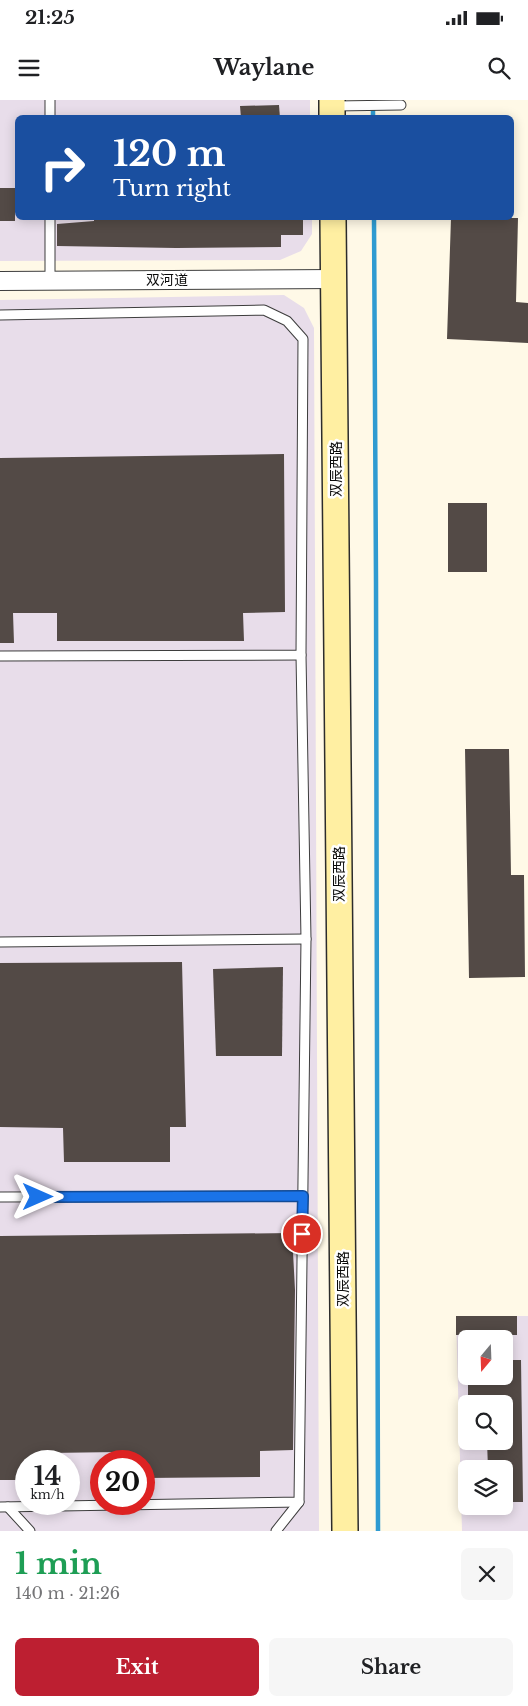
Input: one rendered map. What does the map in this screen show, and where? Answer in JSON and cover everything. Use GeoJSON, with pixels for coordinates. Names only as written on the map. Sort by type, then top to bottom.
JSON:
{"type":"FeatureCollection","features":[{"type":"Feature","properties":{"kind":"main road","name":"双辰西路"},"geometry":{"type":"LineString","coordinates":[[333,220],[345,1531]]}},
{"type":"Feature","properties":{"kind":"street","name":"双河道"},"geometry":{"type":"LineString","coordinates":[[0,281],[334,279]]}},
{"type":"Feature","properties":{"kind":"lane"},"geometry":{"type":"LineString","coordinates":[[50,100],[50,115]]}},
{"type":"Feature","properties":{"kind":"lane"},"geometry":{"type":"LineString","coordinates":[[332,108],[401,104]]}},
{"type":"Feature","properties":{"kind":"lane"},"geometry":{"type":"LineString","coordinates":[[50,220],[50,280]]}},
{"type":"Feature","properties":{"kind":"lane"},"geometry":{"type":"LineString","coordinates":[[0,315],[264,310],[287,321],[302,339],[301,655],[306,939],[299,1502],[276,1531]]}},
{"type":"Feature","properties":{"kind":"lane"},"geometry":{"type":"LineString","coordinates":[[0,656],[301,655]]}},
{"type":"Feature","properties":{"kind":"lane"},"geometry":{"type":"LineString","coordinates":[[0,942],[306,939]]}},
{"type":"Feature","properties":{"kind":"lane"},"geometry":{"type":"LineString","coordinates":[[0,1197],[303,1196]]}},
{"type":"Feature","properties":{"kind":"lane"},"geometry":{"type":"LineString","coordinates":[[4,1507],[299,1502]]}},
{"type":"Feature","properties":{"kind":"lane"},"geometry":{"type":"LineString","coordinates":[[4,1507],[30,1531]]}},
{"type":"Feature","properties":{"kind":"shaded area"},"geometry":{"type":"Polygon","coordinates":[[[0,100],[310,100],[310,115],[15,115],[15,220],[312,220],[312,234],[301,251],[280,260],[0,261],[0,100]]]}},
{"type":"Feature","properties":{"kind":"shaded area"},"geometry":{"type":"Polygon","coordinates":[[[284,295],[304,308],[314,328],[319,1531],[0,1531],[0,300],[284,295]]]}},
{"type":"Feature","properties":{"kind":"shaded area"},"geometry":{"type":"Polygon","coordinates":[[[456,1316],[528,1316],[528,1531],[462,1531],[462,1515],[513,1515],[513,1460],[460,1460],[460,1450],[513,1450],[513,1395],[458,1395],[456,1316]]]}},
{"type":"Feature","properties":{"kind":"building"},"geometry":{"type":"Polygon","coordinates":[[[279,105],[280,115],[241,115],[240,106],[279,105]]]}},
{"type":"Feature","properties":{"kind":"building"},"geometry":{"type":"Polygon","coordinates":[[[0,188],[15,188],[15,221],[0,221],[0,188]]]}},
{"type":"Feature","properties":{"kind":"building"},"geometry":{"type":"Polygon","coordinates":[[[514,218],[518,218],[516,302],[528,303],[528,343],[447,339],[451,220],[514,220],[514,218]]]}},
{"type":"Feature","properties":{"kind":"building"},"geometry":{"type":"Polygon","coordinates":[[[303,220],[303,235],[281,235],[281,247],[57,246],[57,224],[94,221],[303,220]]]}},
{"type":"Feature","properties":{"kind":"building"},"geometry":{"type":"Polygon","coordinates":[[[284,454],[285,612],[243,613],[244,641],[57,641],[57,613],[13,613],[14,643],[0,643],[0,458],[284,454]]]}},
{"type":"Feature","properties":{"kind":"building"},"geometry":{"type":"Polygon","coordinates":[[[448,503],[487,503],[487,572],[448,572],[448,503]]]}},
{"type":"Feature","properties":{"kind":"building"},"geometry":{"type":"Polygon","coordinates":[[[465,749],[509,749],[511,875],[524,875],[525,977],[469,978],[465,749]]]}},
{"type":"Feature","properties":{"kind":"building"},"geometry":{"type":"Polygon","coordinates":[[[182,962],[186,1127],[170,1127],[170,1162],[64,1162],[63,1128],[0,1127],[0,963],[182,962]]]}},
{"type":"Feature","properties":{"kind":"building"},"geometry":{"type":"Polygon","coordinates":[[[283,967],[282,1056],[216,1056],[213,969],[283,967]]]}},
{"type":"Feature","properties":{"kind":"building"},"geometry":{"type":"Polygon","coordinates":[[[292,1233],[295,1290],[293,1450],[260,1451],[260,1477],[155,1478],[155,1450],[90,1450],[90,1452],[80,1453],[80,1450],[15,1450],[15,1480],[0,1480],[0,1236],[292,1233]]]}},
{"type":"Feature","properties":{"kind":"building"},"geometry":{"type":"Polygon","coordinates":[[[456,1316],[517,1316],[517,1335],[513,1335],[513,1330],[458,1330],[458,1335],[456,1335],[456,1316]]]}},
{"type":"Feature","properties":{"kind":"building"},"geometry":{"type":"Polygon","coordinates":[[[513,1360],[521,1360],[523,1502],[513,1502],[513,1460],[488,1460],[487,1450],[513,1450],[513,1395],[468,1395],[468,1385],[513,1385],[513,1360]]]}},
{"type":"Feature","properties":{"kind":"waterway"},"geometry":{"type":"LineString","coordinates":[[373,100],[373,115]]}},
{"type":"Feature","properties":{"kind":"waterway"},"geometry":{"type":"LineString","coordinates":[[374,220],[378,1531]]}},
{"type":"Feature","properties":{"kind":"route"},"geometry":{"type":"LineString","coordinates":[[38,1197],[303,1196],[302,1234]]}}]}
